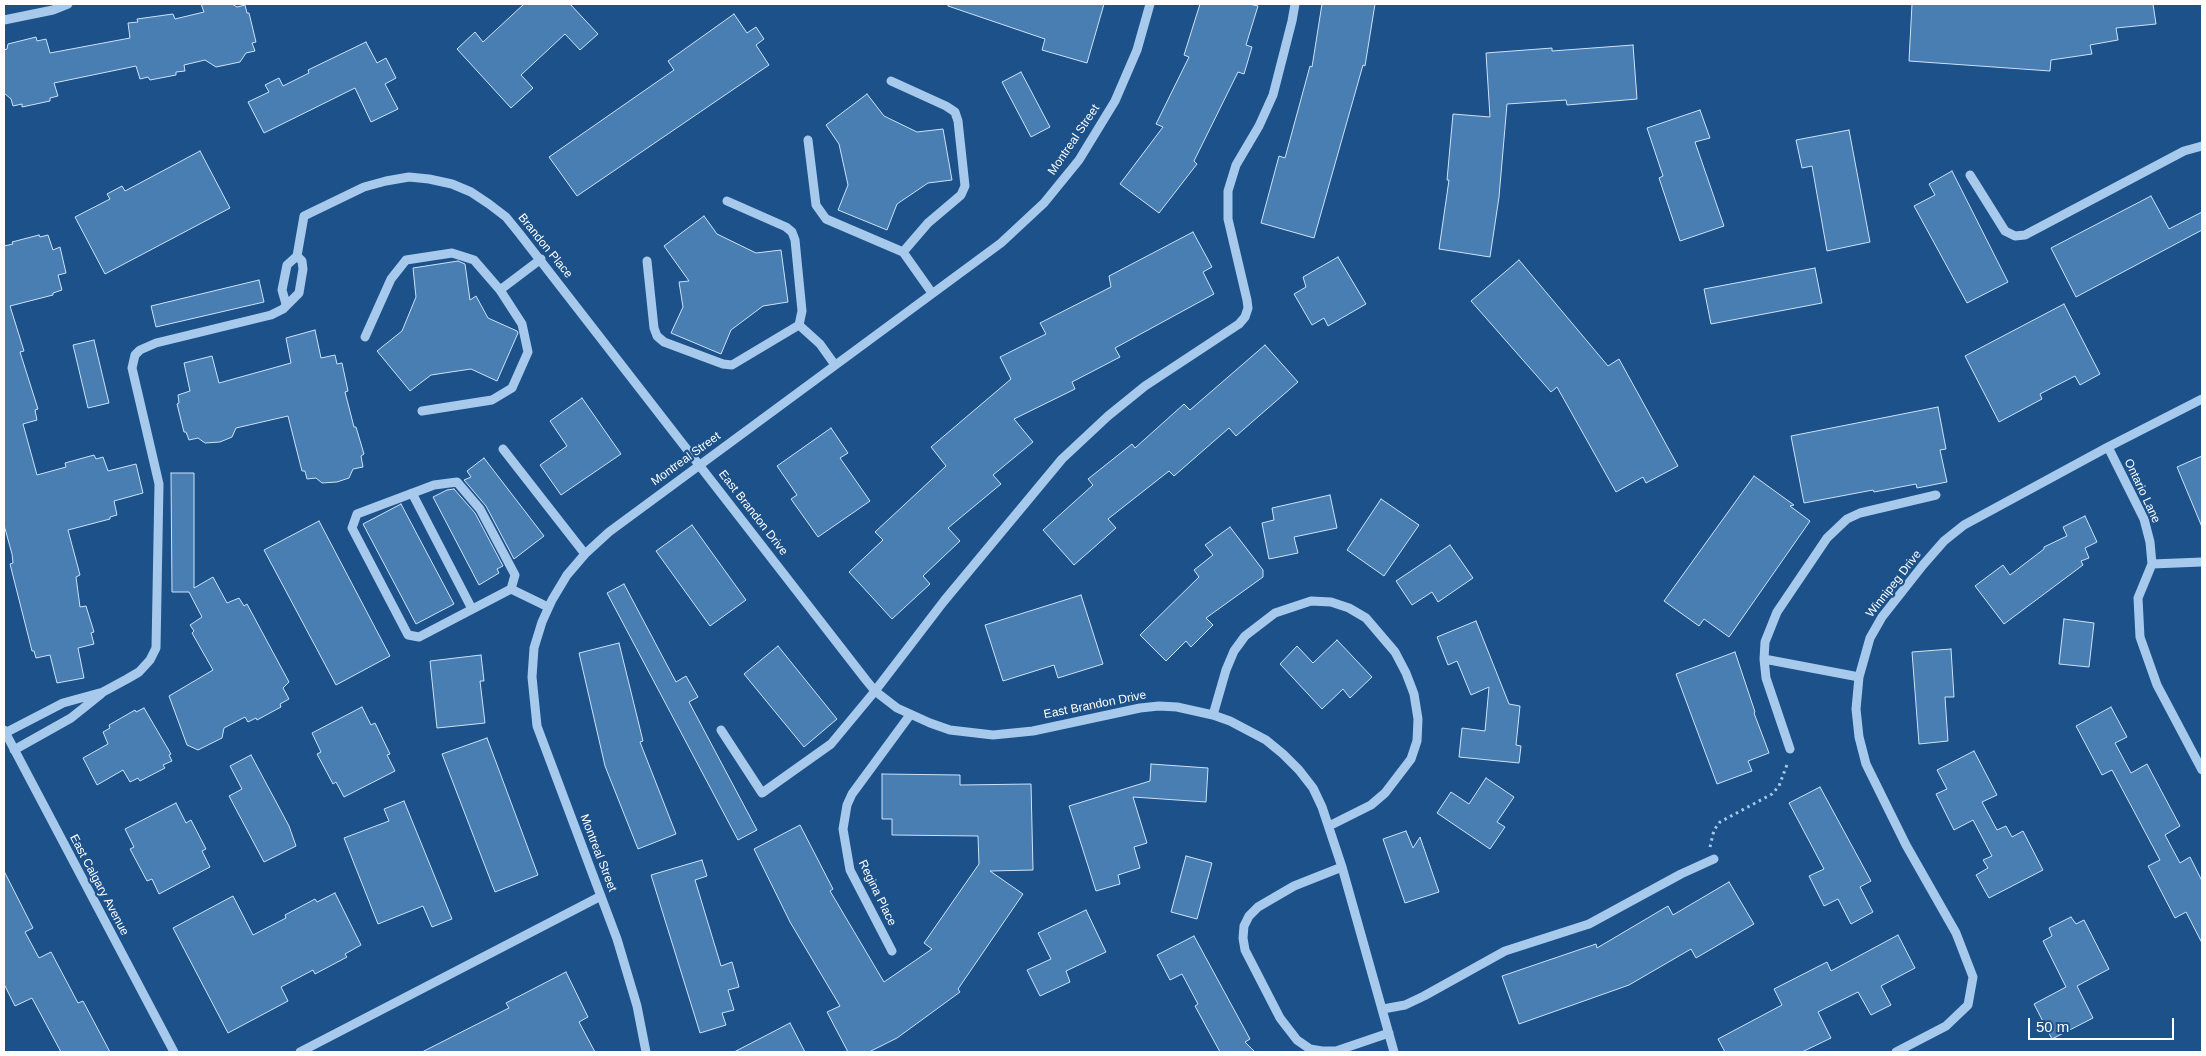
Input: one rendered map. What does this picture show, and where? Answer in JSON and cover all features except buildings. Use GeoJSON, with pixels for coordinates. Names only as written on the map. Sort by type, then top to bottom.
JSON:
{"type":"FeatureCollection","features":[{"type":"Feature","properties":{"kind":"street"},"geometry":{"type":"LineString","coordinates":[[4,20],[53,10],[68,4]]}},
{"type":"Feature","properties":{"kind":"street","name":"Montreal Street"},"geometry":{"type":"LineString","coordinates":[[646,1052],[638,1006],[628,972],[545,750],[533,703],[534,648],[548,607],[567,575],[585,554],[609,532],[932,294],[1024,223],[1044,203],[1079,160],[1115,101],[1137,50],[1150,4]]}},
{"type":"Feature","properties":{"kind":"street"},"geometry":{"type":"LineString","coordinates":[[721,730],[762,793],[831,744],[944,601],[1062,459],[1108,416],[1145,386],[1239,324],[1245,317],[1248,308],[1247,300],[1228,219],[1228,191],[1236,165],[1259,126],[1273,95],[1292,21],[1294,4]]}},
{"type":"Feature","properties":{"kind":"street"},"geometry":{"type":"LineString","coordinates":[[891,81],[946,106],[954,112],[958,122],[965,186],[960,195],[928,223],[903,252]]}},
{"type":"Feature","properties":{"kind":"street"},"geometry":{"type":"LineString","coordinates":[[808,140],[816,205],[826,220],[903,252],[932,294]]}},
{"type":"Feature","properties":{"kind":"street"},"geometry":{"type":"LineString","coordinates":[[1970,175],[2005,231],[2015,236],[2026,235],[2184,151],[2202,146]]}},
{"type":"Feature","properties":{"kind":"street","name":"Brandon Place"},"geometry":{"type":"LineString","coordinates":[[297,256],[304,216],[364,187],[409,178],[429,179],[452,184],[471,192],[506,217],[700,464]]}},
{"type":"Feature","properties":{"kind":"street"},"geometry":{"type":"LineString","coordinates":[[647,261],[654,328],[657,336],[664,342],[723,364],[732,365],[799,325],[802,311],[792,232],[786,227],[727,200]]}},
{"type":"Feature","properties":{"kind":"street"},"geometry":{"type":"LineString","coordinates":[[365,337],[391,279],[406,260],[452,253],[474,260],[500,290],[522,324],[528,352],[512,388],[492,400],[422,411]]}},
{"type":"Feature","properties":{"kind":"street"},"geometry":{"type":"LineString","coordinates":[[14,750],[71,718],[103,692],[139,672],[150,660],[156,648],[158,632],[159,484],[132,368],[135,355],[140,350],[156,343],[271,315],[283,309],[299,293],[303,268],[302,261],[297,256],[287,266],[282,290],[286,304]]}},
{"type":"Feature","properties":{"kind":"street"},"geometry":{"type":"LineString","coordinates":[[500,290],[540,258]]}},
{"type":"Feature","properties":{"kind":"street"},"geometry":{"type":"LineString","coordinates":[[799,325],[820,344],[836,365]]}},
{"type":"Feature","properties":{"kind":"street","name":"Winnipeg Drive"},"geometry":{"type":"LineString","coordinates":[[1896,1052],[1946,1026],[1968,1005],[1973,977],[1956,933],[1902,837],[1866,764],[1859,737],[1856,709],[1859,677],[1865,651],[1882,617],[1944,541],[1964,525],[2108,447],[2202,399]]}},
{"type":"Feature","properties":{"kind":"street","name":"Ontario Lane"},"geometry":{"type":"LineString","coordinates":[[2108,447],[2144,519],[2150,542],[2152,564],[2138,598],[2140,637],[2157,685],[2202,770]]}},
{"type":"Feature","properties":{"kind":"street"},"geometry":{"type":"LineString","coordinates":[[502,449],[585,554]]}},
{"type":"Feature","properties":{"kind":"street","name":"East Brandon Drive"},"geometry":{"type":"LineString","coordinates":[[700,464],[875,690],[897,708],[910,715],[950,730],[993,735],[1032,731],[1104,714],[1159,706],[1185,708],[1213,715],[1248,730],[1283,754],[1313,788],[1329,826],[1394,1052]]}},
{"type":"Feature","properties":{"kind":"street"},"geometry":{"type":"LineString","coordinates":[[457,482],[480,509],[514,575],[511,589],[419,637],[408,635],[352,528],[357,514],[412,493],[434,486],[457,482]]}},
{"type":"Feature","properties":{"kind":"street"},"geometry":{"type":"LineString","coordinates":[[412,493],[472,609]]}},
{"type":"Feature","properties":{"kind":"street"},"geometry":{"type":"LineString","coordinates":[[1790,749],[1766,678],[1764,659],[1765,642],[1777,612],[1826,538],[1836,528],[1860,513],[1936,495]]}},
{"type":"Feature","properties":{"kind":"street"},"geometry":{"type":"LineString","coordinates":[[2152,564],[2202,562]]}},
{"type":"Feature","properties":{"kind":"street"},"geometry":{"type":"LineString","coordinates":[[511,589],[548,607]]}},
{"type":"Feature","properties":{"kind":"street"},"geometry":{"type":"LineString","coordinates":[[1213,715],[1226,670],[1234,651],[1245,636],[1275,613],[1311,601],[1349,608],[1366,618],[1395,652],[1406,673],[1414,694],[1418,719],[1417,740],[1410,759],[1384,793],[1371,805],[1329,826]]}},
{"type":"Feature","properties":{"kind":"street"},"geometry":{"type":"LineString","coordinates":[[1764,659],[1859,677]]}},
{"type":"Feature","properties":{"kind":"street"},"geometry":{"type":"LineString","coordinates":[[4,731],[63,703],[103,692]]}},
{"type":"Feature","properties":{"kind":"street","name":"Regina Place"},"geometry":{"type":"LineString","coordinates":[[892,952],[850,870],[843,829],[845,810],[852,794],[910,715]]}},
{"type":"Feature","properties":{"kind":"street","name":"East Calgary Avenue"},"geometry":{"type":"LineString","coordinates":[[4,731],[174,1052]]}},
{"type":"Feature","properties":{"kind":"street"},"geometry":{"type":"LineString","coordinates":[[1383,1009],[1405,1005],[1424,996],[1505,951],[1589,924],[1681,874],[1714,859]]}},
{"type":"Feature","properties":{"kind":"street"},"geometry":{"type":"LineString","coordinates":[[1342,867],[1294,886],[1258,907],[1244,926],[1245,950],[1287,1029],[1310,1049],[1322,1051],[1336,1050],[1389,1032]]}},
{"type":"Feature","properties":{"kind":"street"},"geometry":{"type":"LineString","coordinates":[[300,1052],[601,896]]}},
{"type":"Feature","properties":{"kind":"path"},"geometry":{"type":"LineString","coordinates":[[1714,859],[1710,846],[1714,830],[1728,816],[1772,794],[1779,786],[1789,758],[1790,749]]}}]}
